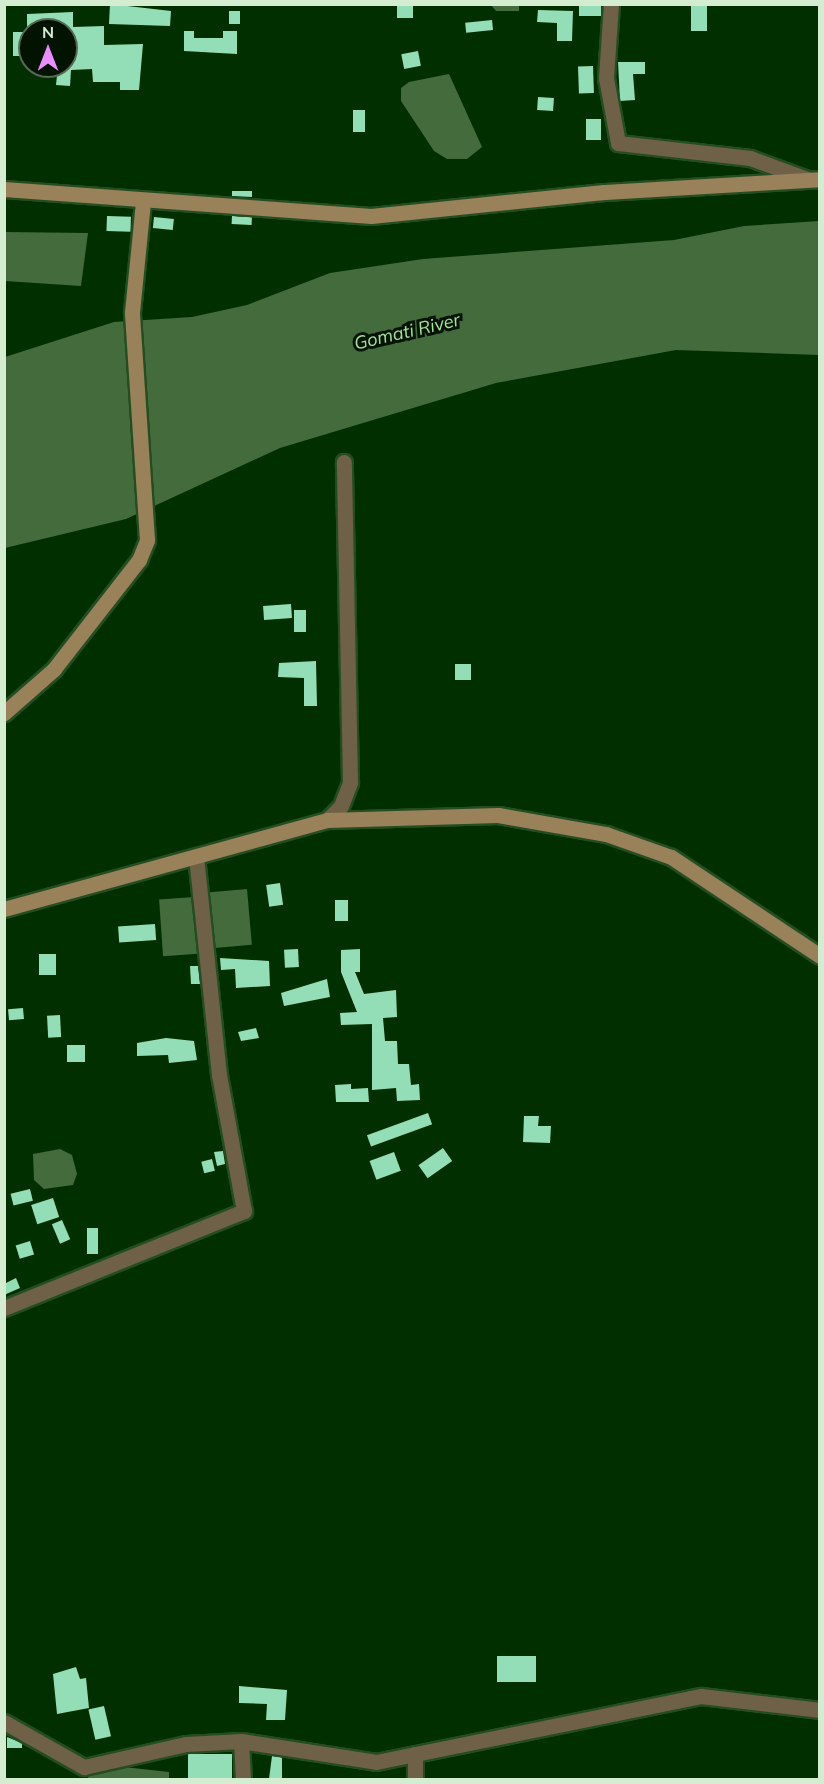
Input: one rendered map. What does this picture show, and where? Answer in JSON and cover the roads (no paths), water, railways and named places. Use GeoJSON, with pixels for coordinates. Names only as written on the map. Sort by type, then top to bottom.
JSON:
{"type":"FeatureCollection","features":[{"type":"Feature","properties":{"kind":"street"},"geometry":{"type":"LineString","coordinates":[[611,4],[606,78],[618,143],[750,158],[813,179]]}},
{"type":"Feature","properties":{"kind":"street"},"geometry":{"type":"LineString","coordinates":[[4,189],[371,216],[604,192],[813,179]]}},
{"type":"Feature","properties":{"kind":"street"},"geometry":{"type":"LineString","coordinates":[[4,713],[54,669],[139,560],[148,518],[132,312],[143,201]]}},
{"type":"Feature","properties":{"kind":"street"},"geometry":{"type":"LineString","coordinates":[[327,820],[341,806],[350,782],[344,462]]}},
{"type":"Feature","properties":{"kind":"street"},"geometry":{"type":"LineString","coordinates":[[4,909],[327,820],[498,815],[606,834],[672,857],[819,956]]}},
{"type":"Feature","properties":{"kind":"street"},"geometry":{"type":"LineString","coordinates":[[4,1308],[244,1211],[219,1075],[196,857]]}},
{"type":"Feature","properties":{"kind":"street"},"geometry":{"type":"LineString","coordinates":[[4,1722],[84,1767],[186,1744],[241,1741],[376,1762],[700,1696],[819,1710]]}},
{"type":"Feature","properties":{"kind":"street"},"geometry":{"type":"LineString","coordinates":[[241,1741],[243,1779]]}},
{"type":"Feature","properties":{"kind":"street"},"geometry":{"type":"LineString","coordinates":[[415,1754],[415,1779]]}},
{"type":"Feature","properties":{"kind":"water"},"geometry":{"type":"Polygon","coordinates":[[[491,5],[519,5],[519,11],[496,11],[491,5]]]}},
{"type":"Feature","properties":{"kind":"water"},"geometry":{"type":"Polygon","coordinates":[[[449,74],[482,147],[467,159],[447,159],[434,151],[401,101],[401,88],[409,82],[449,74]]]}},
{"type":"Feature","properties":{"kind":"water","name":"Gomati River"},"geometry":{"type":"Polygon","coordinates":[[[819,221],[819,355],[676,350],[496,383],[280,448],[126,519],[5,548],[5,357],[114,322],[192,317],[247,305],[330,273],[423,259],[674,240],[744,226],[819,221]]]}},
{"type":"Feature","properties":{"kind":"water"},"geometry":{"type":"Polygon","coordinates":[[[5,232],[88,233],[81,286],[5,281],[5,232]]]}},
{"type":"Feature","properties":{"kind":"water"},"geometry":{"type":"Polygon","coordinates":[[[247,889],[252,945],[212,948],[207,892],[247,889]]]}},
{"type":"Feature","properties":{"kind":"water"},"geometry":{"type":"Polygon","coordinates":[[[194,897],[198,954],[163,956],[159,899],[194,897]]]}},
{"type":"Feature","properties":{"kind":"water"},"geometry":{"type":"Polygon","coordinates":[[[60,1149],[72,1155],[77,1174],[73,1185],[44,1189],[34,1180],[33,1154],[60,1149]]]}},
{"type":"Feature","properties":{"kind":"water"},"geometry":{"type":"Polygon","coordinates":[[[115,1766],[169,1772],[169,1779],[88,1779],[88,1772],[115,1766]]]}}]}
